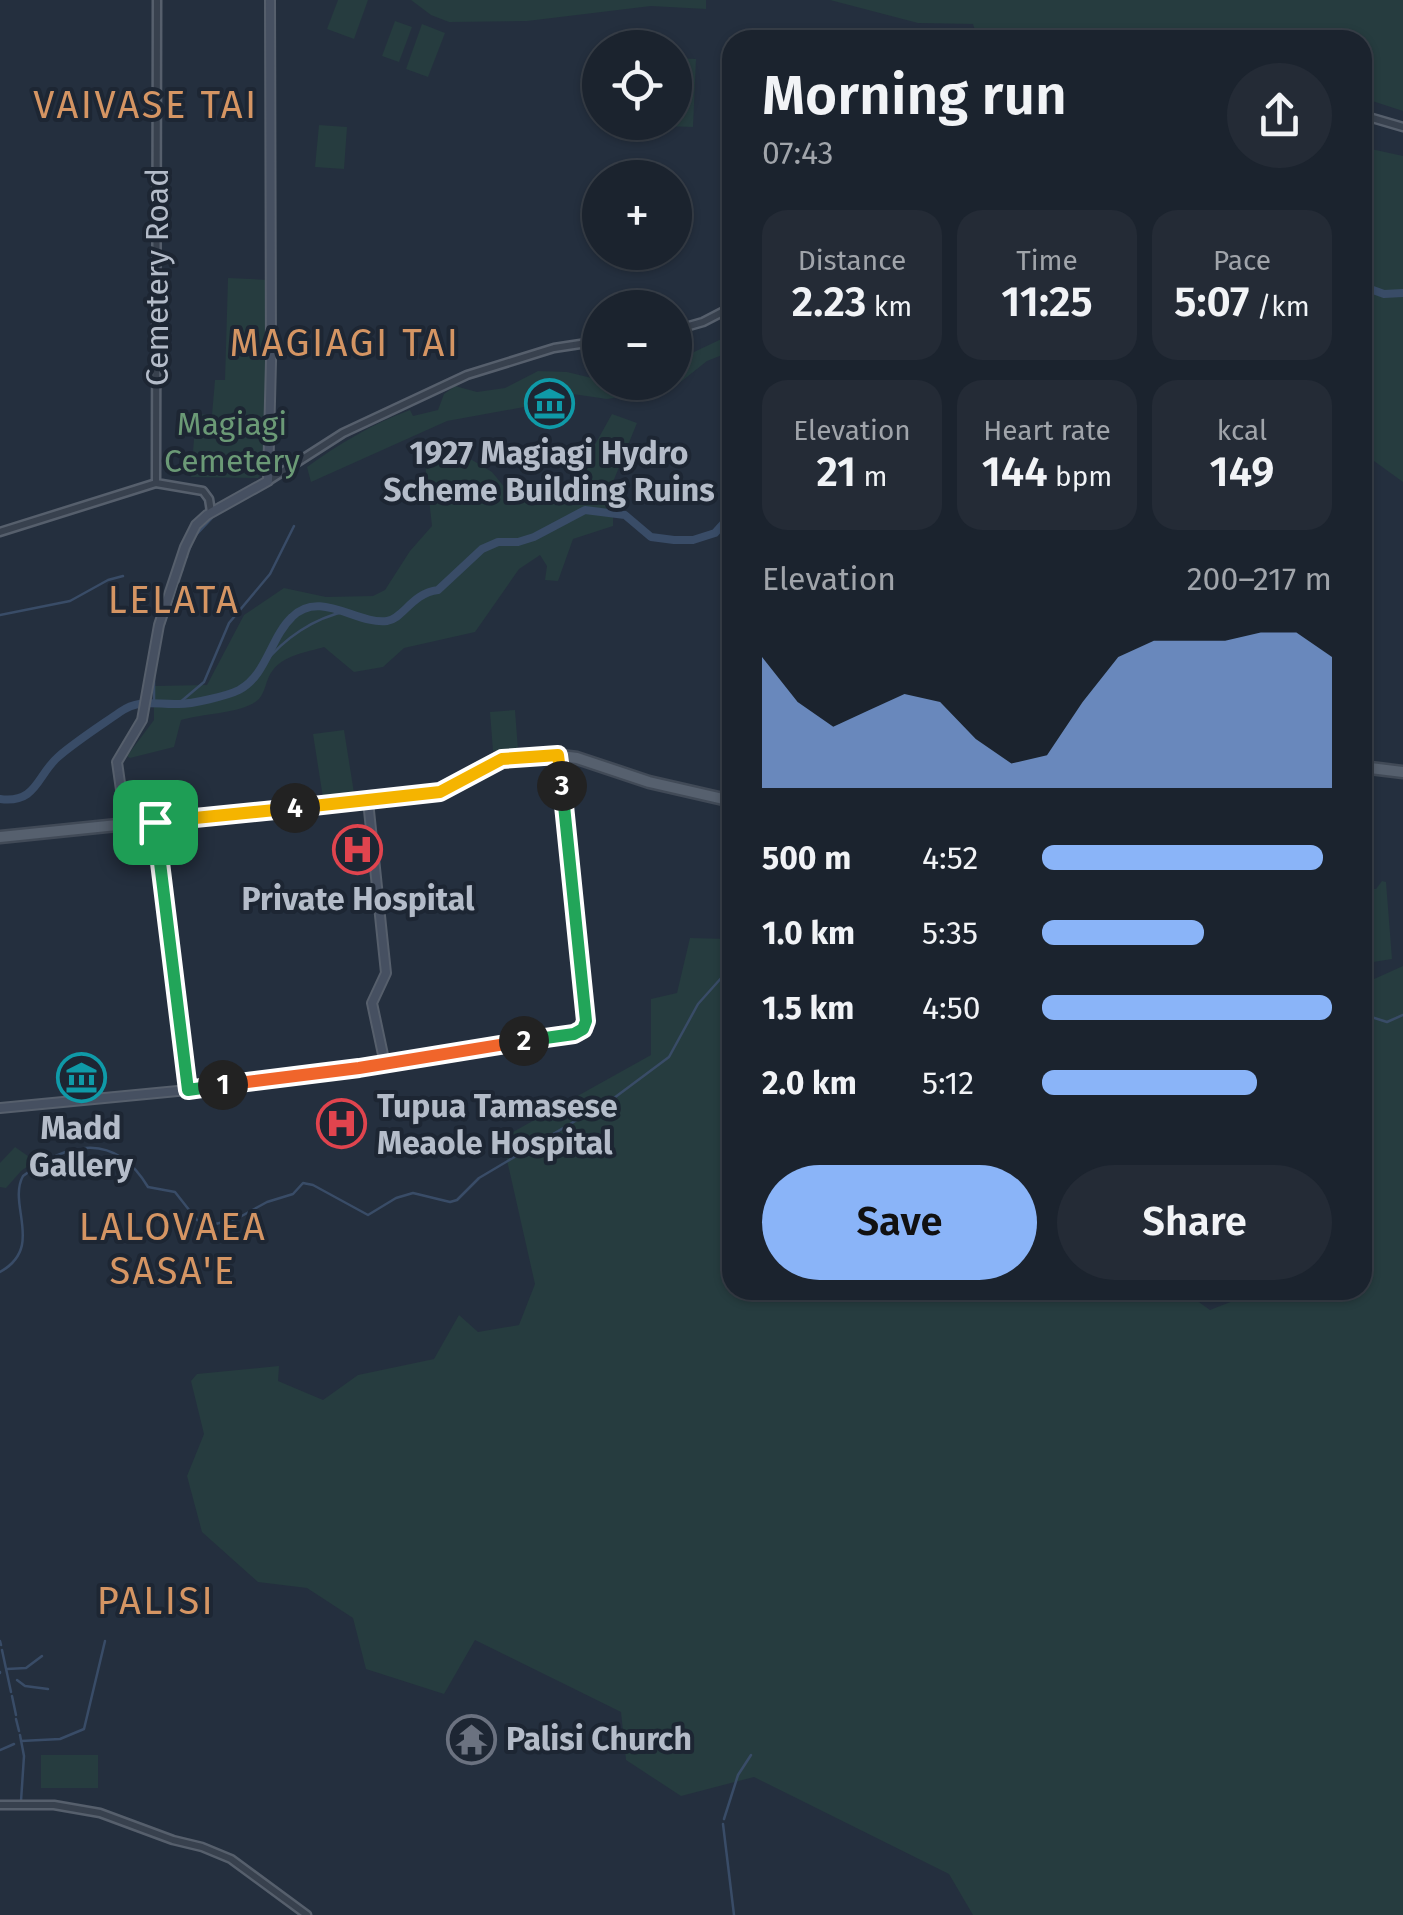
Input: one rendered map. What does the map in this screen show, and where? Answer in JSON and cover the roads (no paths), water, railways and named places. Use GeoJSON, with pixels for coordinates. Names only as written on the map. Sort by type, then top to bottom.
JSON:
{"type":"FeatureCollection","features":[{"type":"Feature","properties":{"kind":"main road"},"geometry":{"type":"LineString","coordinates":[[126,825],[117,762],[139,728],[159,625],[180,562],[196,525],[211,512],[268,480],[270,0]]}},
{"type":"Feature","properties":{"kind":"main road"},"geometry":{"type":"LineString","coordinates":[[0,837],[440,792],[502,759],[558,755],[722,798]]}},
{"type":"Feature","properties":{"kind":"main road"},"geometry":{"type":"LineString","coordinates":[[0,1108],[188,1090],[384,1064],[574,1034],[583,1029],[585,1009],[558,755]]}},
{"type":"Feature","properties":{"kind":"main road"},"geometry":{"type":"LineString","coordinates":[[1372,766],[1403,772]]}},
{"type":"Feature","properties":{"kind":"main road"},"geometry":{"type":"LineString","coordinates":[[368,801],[386,972],[372,1004],[384,1064]]}},
{"type":"Feature","properties":{"kind":"main road"},"geometry":{"type":"LineString","coordinates":[[155,822],[188,1090]]}},
{"type":"Feature","properties":{"kind":"street","name":"Cemetery Road"},"geometry":{"type":"LineString","coordinates":[[156,483],[158,0]]}},
{"type":"Feature","properties":{"kind":"street"},"geometry":{"type":"LineString","coordinates":[[1372,118],[1403,126]]}},
{"type":"Feature","properties":{"kind":"street"},"geometry":{"type":"LineString","coordinates":[[692,325],[722,312]]}},
{"type":"Feature","properties":{"kind":"street"},"geometry":{"type":"LineString","coordinates":[[268,480],[343,433],[452,381],[554,348],[582,344]]}},
{"type":"Feature","properties":{"kind":"street"},"geometry":{"type":"LineString","coordinates":[[0,532],[156,483],[203,491],[211,512]]}},
{"type":"Feature","properties":{"kind":"street"},"geometry":{"type":"LineString","coordinates":[[0,1805],[54,1805],[100,1813],[202,1847],[230,1859],[307,1915]]}},
{"type":"Feature","properties":{"kind":"waterway"},"geometry":{"type":"LineString","coordinates":[[1372,290],[1384,294],[1403,293]]}},
{"type":"Feature","properties":{"kind":"waterway"},"geometry":{"type":"LineString","coordinates":[[0,799],[29,793],[58,757],[127,708],[192,703],[239,690],[256,675],[278,635],[303,609],[326,607],[375,621],[393,619],[421,596],[438,590],[482,549],[498,542],[534,537],[585,510],[625,515],[651,537],[674,540],[693,540],[715,533],[722,525]]}},
{"type":"Feature","properties":{"kind":"waterway"},"geometry":{"type":"LineString","coordinates":[[196,535],[212,518]]}},
{"type":"Feature","properties":{"kind":"waterway"},"geometry":{"type":"LineString","coordinates":[[178,704],[204,682],[229,623],[270,574],[294,526]]}},
{"type":"Feature","properties":{"kind":"waterway"},"geometry":{"type":"LineString","coordinates":[[189,550],[192,542]]}},
{"type":"Feature","properties":{"kind":"waterway"},"geometry":{"type":"LineString","coordinates":[[182,571],[183,566]]}},
{"type":"Feature","properties":{"kind":"waterway"},"geometry":{"type":"LineString","coordinates":[[0,615],[70,601],[123,576]]}},
{"type":"Feature","properties":{"kind":"waterway"},"geometry":{"type":"LineString","coordinates":[[173,598],[178,582]]}},
{"type":"Feature","properties":{"kind":"waterway"},"geometry":{"type":"LineString","coordinates":[[161,634],[171,602]]}},
{"type":"Feature","properties":{"kind":"waterway"},"geometry":{"type":"LineString","coordinates":[[263,665],[300,630],[347,611]]}},
{"type":"Feature","properties":{"kind":"waterway"},"geometry":{"type":"LineString","coordinates":[[154,674],[154,702]]}},
{"type":"Feature","properties":{"kind":"waterway"},"geometry":{"type":"LineString","coordinates":[[0,1272],[20,1251],[23,1238],[19,1187],[23,1176],[57,1155],[74,1150],[106,1150],[121,1157],[148,1187],[175,1192],[197,1220],[212,1225],[293,1194],[303,1183],[368,1215],[413,1193],[450,1202],[457,1200],[479,1178],[614,1098],[669,1057],[698,1004],[722,977]]}},
{"type":"Feature","properties":{"kind":"waterway"},"geometry":{"type":"LineString","coordinates":[[1372,1017],[1387,1022],[1403,1015]]}},
{"type":"Feature","properties":{"kind":"waterway"},"geometry":{"type":"LineString","coordinates":[[0,1641],[1,1645]]}},
{"type":"Feature","properties":{"kind":"waterway"},"geometry":{"type":"LineString","coordinates":[[21,1741],[60,1739],[84,1729],[105,1641]]}},
{"type":"Feature","properties":{"kind":"waterway"},"geometry":{"type":"LineString","coordinates":[[2,1650],[11,1692]]}},
{"type":"Feature","properties":{"kind":"waterway"},"geometry":{"type":"LineString","coordinates":[[7,1669],[26,1668],[42,1656]]}},
{"type":"Feature","properties":{"kind":"waterway"},"geometry":{"type":"LineString","coordinates":[[17,1680],[25,1686],[48,1689]]}},
{"type":"Feature","properties":{"kind":"waterway"},"geometry":{"type":"LineString","coordinates":[[12,1696],[16,1715]]}},
{"type":"Feature","properties":{"kind":"waterway"},"geometry":{"type":"LineString","coordinates":[[16,1719],[19,1731]]}},
{"type":"Feature","properties":{"kind":"waterway"},"geometry":{"type":"LineString","coordinates":[[20,1735],[24,1756],[21,1801]]}},
{"type":"Feature","properties":{"kind":"waterway"},"geometry":{"type":"LineString","coordinates":[[0,1750],[14,1744]]}},
{"type":"Feature","properties":{"kind":"waterway"},"geometry":{"type":"LineString","coordinates":[[724,1819],[738,1775],[751,1755]]}},
{"type":"Feature","properties":{"kind":"waterway"},"geometry":{"type":"LineString","coordinates":[[723,1824],[734,1915]]}},
{"type":"Feature","properties":{"kind":"place","name":"1927 Magiagi Hydro Scheme Building Ruins"},"geometry":{"type":"Point","coordinates":[549,403]}},
{"type":"Feature","properties":{"kind":"place","name":"Private Hospital"},"geometry":{"type":"Point","coordinates":[358,849]}},
{"type":"Feature","properties":{"kind":"place","name":"Madd Gallery"},"geometry":{"type":"Point","coordinates":[81,1078]}},
{"type":"Feature","properties":{"kind":"place","name":"Tupua Tamasese Meaole Hospital"},"geometry":{"type":"Point","coordinates":[342,1124]}},
{"type":"Feature","properties":{"kind":"place","name":"Palisi Church"},"geometry":{"type":"Point","coordinates":[471,1739]}},
{"type":"Feature","properties":{"kind":"district","name":"VAIVASE TAI"},"geometry":{"type":"Point","coordinates":[146,105]}},
{"type":"Feature","properties":{"kind":"district","name":"MAGIAGI TAI"},"geometry":{"type":"Point","coordinates":[345,343]}},
{"type":"Feature","properties":{"kind":"district","name":"LELATA"},"geometry":{"type":"Point","coordinates":[174,600]}},
{"type":"Feature","properties":{"kind":"district","name":"LALOVAEA SASA'E"},"geometry":{"type":"Point","coordinates":[173,1249]}},
{"type":"Feature","properties":{"kind":"district","name":"PALISI"},"geometry":{"type":"Point","coordinates":[156,1601]}},
{"type":"Feature","properties":{"kind":"park label","name":"Magiagi Cemetery"},"geometry":{"type":"Point","coordinates":[232,442]}}]}
